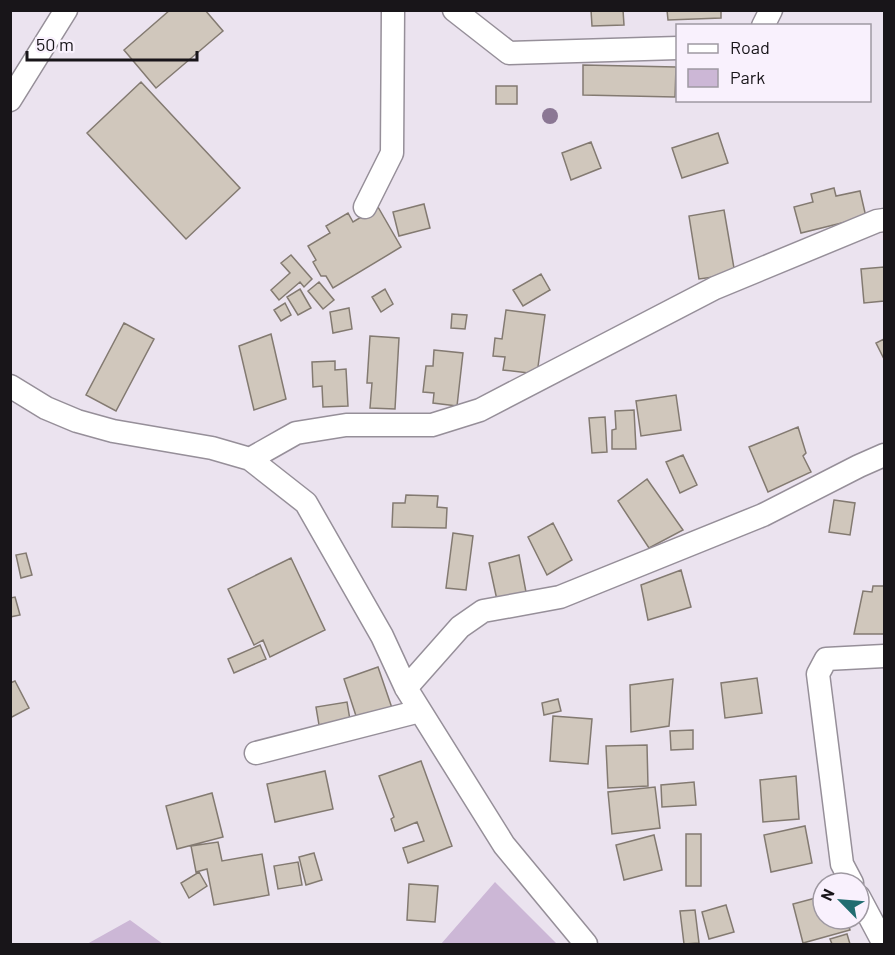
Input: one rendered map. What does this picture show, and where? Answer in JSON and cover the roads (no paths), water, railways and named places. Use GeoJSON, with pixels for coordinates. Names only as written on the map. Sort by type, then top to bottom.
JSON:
{"type":"FeatureCollection","features":[{"type":"Feature","properties":{"kind":"street"},"geometry":{"type":"LineString","coordinates":[[10,100],[66,10]]}},
{"type":"Feature","properties":{"kind":"street"},"geometry":{"type":"LineString","coordinates":[[365,207],[392,153],[393,10]]}},
{"type":"Feature","properties":{"kind":"street"},"geometry":{"type":"LineString","coordinates":[[454,10],[509,53],[676,48]]}},
{"type":"Feature","properties":{"kind":"street"},"geometry":{"type":"LineString","coordinates":[[764,24],[771,10]]}},
{"type":"Feature","properties":{"kind":"street"},"geometry":{"type":"LineString","coordinates":[[250,459],[296,433],[346,425],[432,425],[480,410],[715,288],[877,221],[885,220]]}},
{"type":"Feature","properties":{"kind":"street"},"geometry":{"type":"LineString","coordinates":[[10,387],[46,408],[77,421],[113,431],[212,448],[250,459],[306,502],[382,636],[406,688],[504,845],[586,945]]}},
{"type":"Feature","properties":{"kind":"street"},"geometry":{"type":"LineString","coordinates":[[406,688],[460,627],[483,611],[560,597],[763,515],[885,455]]}},
{"type":"Feature","properties":{"kind":"street"},"geometry":{"type":"LineString","coordinates":[[846,871],[842,864],[818,674],[825,659],[885,656]]}},
{"type":"Feature","properties":{"kind":"street"},"geometry":{"type":"LineString","coordinates":[[256,753],[420,711]]}},
{"type":"Feature","properties":{"kind":"street"},"geometry":{"type":"LineString","coordinates":[[871,920],[884,945]]}}]}
